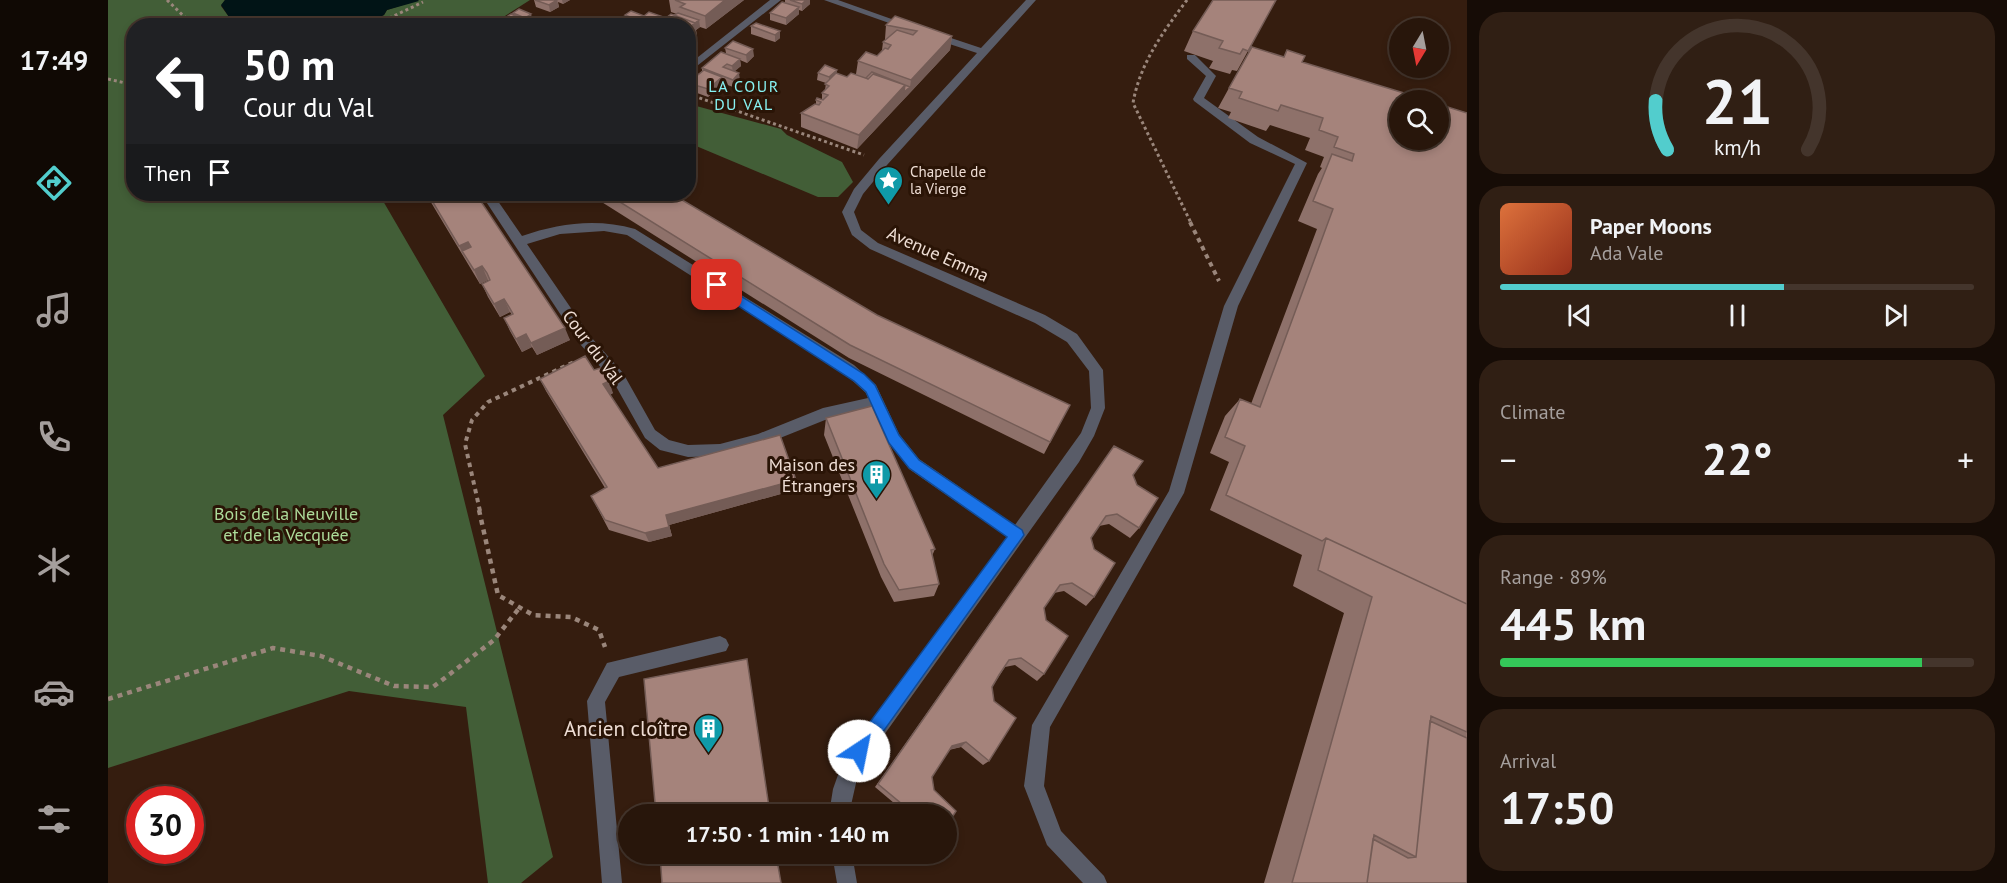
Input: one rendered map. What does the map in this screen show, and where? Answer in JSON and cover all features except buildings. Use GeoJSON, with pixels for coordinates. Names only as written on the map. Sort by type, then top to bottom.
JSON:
{"type":"FeatureCollection","features":[{"type":"Feature","properties":{"kind":"street"},"geometry":{"type":"LineString","coordinates":[[696,64],[776,0]]}},
{"type":"Feature","properties":{"kind":"street"},"geometry":{"type":"LineString","coordinates":[[829,0],[983,52]]}},
{"type":"Feature","properties":{"kind":"street","name":"Avenue Emma"},"geometry":{"type":"LineString","coordinates":[[1017,535],[1087,436],[1098,408],[1096,370],[1072,338],[1040,319],[874,246],[856,232],[848,212],[864,185],[1031,0]]}},
{"type":"Feature","properties":{"kind":"street"},"geometry":{"type":"LineString","coordinates":[[1097,883],[1054,838],[1034,786],[1041,725],[1176,493],[1231,306],[1301,163],[1254,140],[1198,99],[1211,76],[1191,57]]}},
{"type":"Feature","properties":{"kind":"street","name":"Cour du Val"},"geometry":{"type":"LineString","coordinates":[[492,201],[581,333],[618,377],[650,434],[656,440],[676,449],[720,450],[760,440],[823,414],[879,402]]}},
{"type":"Feature","properties":{"kind":"street"},"geometry":{"type":"LineString","coordinates":[[519,242],[554,230],[611,228],[631,232],[849,369],[871,388],[894,438],[914,464],[1017,535],[868,738],[851,765],[841,804]]}},
{"type":"Feature","properties":{"kind":"street"},"geometry":{"type":"LineString","coordinates":[[612,883],[596,701],[613,669],[720,645]]}},
{"type":"Feature","properties":{"kind":"street"},"geometry":{"type":"LineString","coordinates":[[844,864],[848,883]]}},
{"type":"Feature","properties":{"kind":"path"},"geometry":{"type":"LineString","coordinates":[[167,0],[186,18]]}},
{"type":"Feature","properties":{"kind":"path"},"geometry":{"type":"LineString","coordinates":[[1187,0],[1153,48],[1135,84],[1133,103],[1231,306]]}},
{"type":"Feature","properties":{"kind":"path"},"geometry":{"type":"LineString","coordinates":[[390,18],[423,2]]}},
{"type":"Feature","properties":{"kind":"path"},"geometry":{"type":"LineString","coordinates":[[108,79],[126,83]]}},
{"type":"Feature","properties":{"kind":"path"},"geometry":{"type":"LineString","coordinates":[[696,97],[855,152]]}},
{"type":"Feature","properties":{"kind":"path"},"geometry":{"type":"LineString","coordinates":[[596,351],[488,402],[472,420],[465,444],[498,595],[533,615],[571,617],[598,630],[613,669]]}},
{"type":"Feature","properties":{"kind":"path"},"geometry":{"type":"LineString","coordinates":[[108,699],[273,648],[321,656],[394,686],[434,687],[494,640],[520,607]]}},
{"type":"Feature","properties":{"kind":"green space","name":"Bois de la Neuville et de la Vecquée"},"geometry":{"type":"Polygon","coordinates":[[[108,0],[225,0],[221,6],[230,18],[126,18],[126,201],[383,201],[485,376],[443,415],[553,857],[521,883],[488,883],[466,707],[349,691],[108,768],[108,0]]]}},
{"type":"Feature","properties":{"kind":"green space"},"geometry":{"type":"Polygon","coordinates":[[[418,0],[530,0],[502,18],[378,18],[387,10],[418,0]]]}},
{"type":"Feature","properties":{"kind":"green space"},"geometry":{"type":"Polygon","coordinates":[[[696,106],[781,129],[787,135],[842,162],[853,182],[838,197],[818,197],[696,146],[696,106]]]}},
{"type":"Feature","properties":{"kind":"shaded area"},"geometry":{"type":"Polygon","coordinates":[[[225,0],[419,1],[387,10],[384,15],[377,18],[230,18],[221,5],[225,0]]]}},
{"type":"Feature","properties":{"kind":"place","name":"Chapelle de la Vierge"},"geometry":{"type":"Point","coordinates":[889,206]}},
{"type":"Feature","properties":{"kind":"place","name":"Maison des Étrangers"},"geometry":{"type":"Point","coordinates":[876,500]}},
{"type":"Feature","properties":{"kind":"place","name":"Ancien cloître"},"geometry":{"type":"Point","coordinates":[709,754]}},
{"type":"Feature","properties":{"kind":"district","name":"LA COUR DU VAL"},"geometry":{"type":"Point","coordinates":[744,95]}},
{"type":"Feature","properties":{"kind":"route"},"geometry":{"type":"LineString","coordinates":[[717,285],[859,377],[871,388],[894,438],[914,464],[1017,535],[859,751]]}}]}
